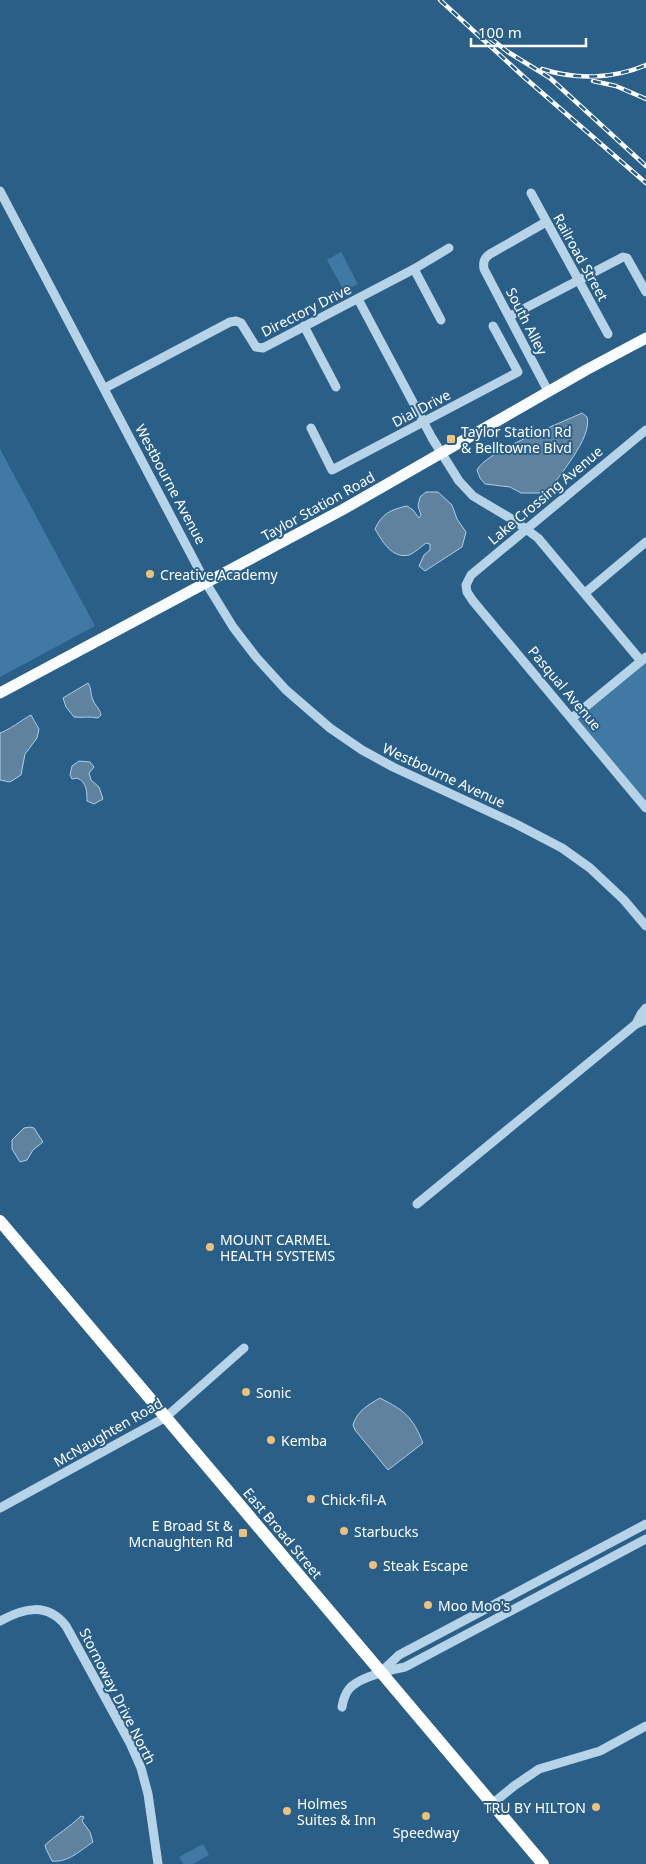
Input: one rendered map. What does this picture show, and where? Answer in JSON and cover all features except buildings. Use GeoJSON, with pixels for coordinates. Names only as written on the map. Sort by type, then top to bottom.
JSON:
{"type":"FeatureCollection","features":[{"type":"Feature","properties":{"kind":"highway","name":"East Broad Street"},"geometry":{"type":"LineString","coordinates":[[0,1221],[543,1864]]}},
{"type":"Feature","properties":{"kind":"main road","name":"Taylor Station Road"},"geometry":{"type":"LineString","coordinates":[[0,693],[342,510],[548,391],[646,338]]}},
{"type":"Feature","properties":{"kind":"street","name":"Westbourne Avenue"},"geometry":{"type":"LineString","coordinates":[[0,191],[206,583],[233,627],[256,657],[286,690],[330,728],[362,750],[393,767],[516,824],[562,848],[590,868],[624,900],[645,927]]}},
{"type":"Feature","properties":{"kind":"street","name":"Railroad Street"},"geometry":{"type":"LineString","coordinates":[[530,193],[608,334]]}},
{"type":"Feature","properties":{"kind":"street","name":"South Alley"},"geometry":{"type":"LineString","coordinates":[[546,222],[490,254],[486,258],[484,269],[548,391]]}},
{"type":"Feature","properties":{"kind":"street","name":"Directory Drive"},"geometry":{"type":"LineString","coordinates":[[105,388],[230,322],[242,323],[253,344],[259,348],[266,346],[358,299],[449,248]]}},
{"type":"Feature","properties":{"kind":"street"},"geometry":{"type":"LineString","coordinates":[[510,316],[623,257],[627,258],[646,292]]}},
{"type":"Feature","properties":{"kind":"street"},"geometry":{"type":"LineString","coordinates":[[414,269],[441,320]]}},
{"type":"Feature","properties":{"kind":"street"},"geometry":{"type":"LineString","coordinates":[[358,299],[441,454],[459,481],[473,496],[538,538],[643,659],[572,718]]}},
{"type":"Feature","properties":{"kind":"street"},"geometry":{"type":"LineString","coordinates":[[304,326],[336,387]]}},
{"type":"Feature","properties":{"kind":"street","name":"Dial Drive"},"geometry":{"type":"LineString","coordinates":[[311,428],[332,470],[518,372],[493,326]]}},
{"type":"Feature","properties":{"kind":"street","name":"Lake Crossing Avenue"},"geometry":{"type":"LineString","coordinates":[[466,584],[471,576],[646,430]]}},
{"type":"Feature","properties":{"kind":"street"},"geometry":{"type":"LineString","coordinates":[[585,593],[646,542]]}},
{"type":"Feature","properties":{"kind":"street","name":"Pasqual Avenue"},"geometry":{"type":"LineString","coordinates":[[466,584],[467,592],[473,601],[646,808]]}},
{"type":"Feature","properties":{"kind":"street"},"geometry":{"type":"LineString","coordinates":[[636,1024],[646,1008]]}},
{"type":"Feature","properties":{"kind":"street"},"geometry":{"type":"LineString","coordinates":[[416,1204],[636,1024],[646,1020]]}},
{"type":"Feature","properties":{"kind":"street","name":"McNaughten Road"},"geometry":{"type":"LineString","coordinates":[[0,1508],[166,1417],[244,1348]]}},
{"type":"Feature","properties":{"kind":"street"},"geometry":{"type":"LineString","coordinates":[[342,1708],[350,1688],[380,1672],[399,1655],[646,1524]]}},
{"type":"Feature","properties":{"kind":"street"},"geometry":{"type":"LineString","coordinates":[[380,1672],[405,1667],[646,1539]]}},
{"type":"Feature","properties":{"kind":"street","name":"Stornoway Drive North"},"geometry":{"type":"LineString","coordinates":[[0,1621],[22,1611],[37,1610],[46,1611],[61,1619],[66,1626],[135,1755],[148,1794],[158,1864]]}},
{"type":"Feature","properties":{"kind":"street"},"geometry":{"type":"LineString","coordinates":[[492,1804],[539,1769],[600,1751],[646,1726]]}},
{"type":"Feature","properties":{"kind":"shaded area"},"geometry":{"type":"Polygon","coordinates":[[[341,252],[358,284],[344,291],[327,260],[341,252]]]}},
{"type":"Feature","properties":{"kind":"shaded area"},"geometry":{"type":"Polygon","coordinates":[[[582,413],[587,417],[585,435],[573,457],[547,493],[521,493],[510,487],[485,484],[480,478],[477,470],[494,455],[525,438],[582,413]]]}},
{"type":"Feature","properties":{"kind":"shaded area"},"geometry":{"type":"Polygon","coordinates":[[[0,449],[95,626],[0,677],[0,449]]]}},
{"type":"Feature","properties":{"kind":"shaded area"},"geometry":{"type":"Polygon","coordinates":[[[426,492],[438,492],[452,505],[457,519],[466,532],[462,547],[425,571],[419,566],[424,555],[430,550],[430,544],[426,543],[409,555],[403,556],[388,548],[375,529],[384,516],[402,507],[407,506],[419,518],[421,515],[418,506],[420,497],[426,492]]]}},
{"type":"Feature","properties":{"kind":"shaded area"},"geometry":{"type":"Polygon","coordinates":[[[646,657],[646,811],[572,718],[646,657]]]}},
{"type":"Feature","properties":{"kind":"shaded area"},"geometry":{"type":"Polygon","coordinates":[[[88,683],[92,698],[101,715],[98,718],[74,717],[66,707],[63,698],[88,683]]]}},
{"type":"Feature","properties":{"kind":"shaded area"},"geometry":{"type":"Polygon","coordinates":[[[31,715],[39,729],[37,738],[25,754],[21,775],[10,782],[0,780],[0,733],[31,715]]]}},
{"type":"Feature","properties":{"kind":"shaded area"},"geometry":{"type":"Polygon","coordinates":[[[79,761],[90,762],[94,767],[89,773],[91,780],[99,787],[103,799],[94,804],[87,801],[83,782],[77,778],[72,779],[70,775],[72,766],[79,761]]]}},
{"type":"Feature","properties":{"kind":"shaded area"},"geometry":{"type":"Polygon","coordinates":[[[24,1128],[34,1128],[43,1142],[33,1150],[27,1160],[20,1162],[12,1149],[12,1140],[24,1128]]]}},
{"type":"Feature","properties":{"kind":"shaded area"},"geometry":{"type":"Polygon","coordinates":[[[380,1398],[407,1415],[423,1443],[388,1470],[353,1425],[360,1412],[380,1398]]]}},
{"type":"Feature","properties":{"kind":"shaded area"},"geometry":{"type":"Polygon","coordinates":[[[81,1816],[84,1817],[82,1821],[90,1832],[93,1842],[69,1858],[52,1861],[45,1845],[81,1816]]]}},
{"type":"Feature","properties":{"kind":"shaded area"},"geometry":{"type":"Polygon","coordinates":[[[203,1844],[209,1855],[193,1864],[183,1864],[179,1857],[203,1844]]]}},
{"type":"Feature","properties":{"kind":"railway"},"geometry":{"type":"LineString","coordinates":[[440,0],[525,78],[646,183]]}},
{"type":"Feature","properties":{"kind":"railway"},"geometry":{"type":"LineString","coordinates":[[490,38],[508,52],[550,78],[646,166]]}},
{"type":"Feature","properties":{"kind":"railway"},"geometry":{"type":"LineString","coordinates":[[542,69],[568,75],[594,76],[621,73],[646,65]]}},
{"type":"Feature","properties":{"kind":"railway"},"geometry":{"type":"LineString","coordinates":[[593,81],[616,86],[646,99]]}},
{"type":"Feature","properties":{"kind":"place","name":"Taylor Station Rd & Belltowne Blvd"},"geometry":{"type":"Point","coordinates":[451,439]}},
{"type":"Feature","properties":{"kind":"place","name":"Creative Academy"},"geometry":{"type":"Point","coordinates":[150,574]}},
{"type":"Feature","properties":{"kind":"place","name":"MOUNT CARMEL HEALTH SYSTEMS"},"geometry":{"type":"Point","coordinates":[210,1247]}},
{"type":"Feature","properties":{"kind":"place","name":"Sonic"},"geometry":{"type":"Point","coordinates":[246,1392]}},
{"type":"Feature","properties":{"kind":"place","name":"Kemba"},"geometry":{"type":"Point","coordinates":[271,1440]}},
{"type":"Feature","properties":{"kind":"place","name":"Chick-fil-A"},"geometry":{"type":"Point","coordinates":[311,1499]}},
{"type":"Feature","properties":{"kind":"place","name":"Starbucks"},"geometry":{"type":"Point","coordinates":[344,1531]}},
{"type":"Feature","properties":{"kind":"place","name":"E Broad St & Mcnaughten Rd"},"geometry":{"type":"Point","coordinates":[243,1533]}},
{"type":"Feature","properties":{"kind":"place","name":"Steak Escape"},"geometry":{"type":"Point","coordinates":[373,1565]}},
{"type":"Feature","properties":{"kind":"place","name":"Moo Moo's"},"geometry":{"type":"Point","coordinates":[428,1605]}},
{"type":"Feature","properties":{"kind":"place","name":"TRU BY HILTON"},"geometry":{"type":"Point","coordinates":[596,1807]}},
{"type":"Feature","properties":{"kind":"place","name":"Holmes Suites & Inn"},"geometry":{"type":"Point","coordinates":[287,1811]}},
{"type":"Feature","properties":{"kind":"place","name":"Speedway"},"geometry":{"type":"Point","coordinates":[426,1816]}}]}
